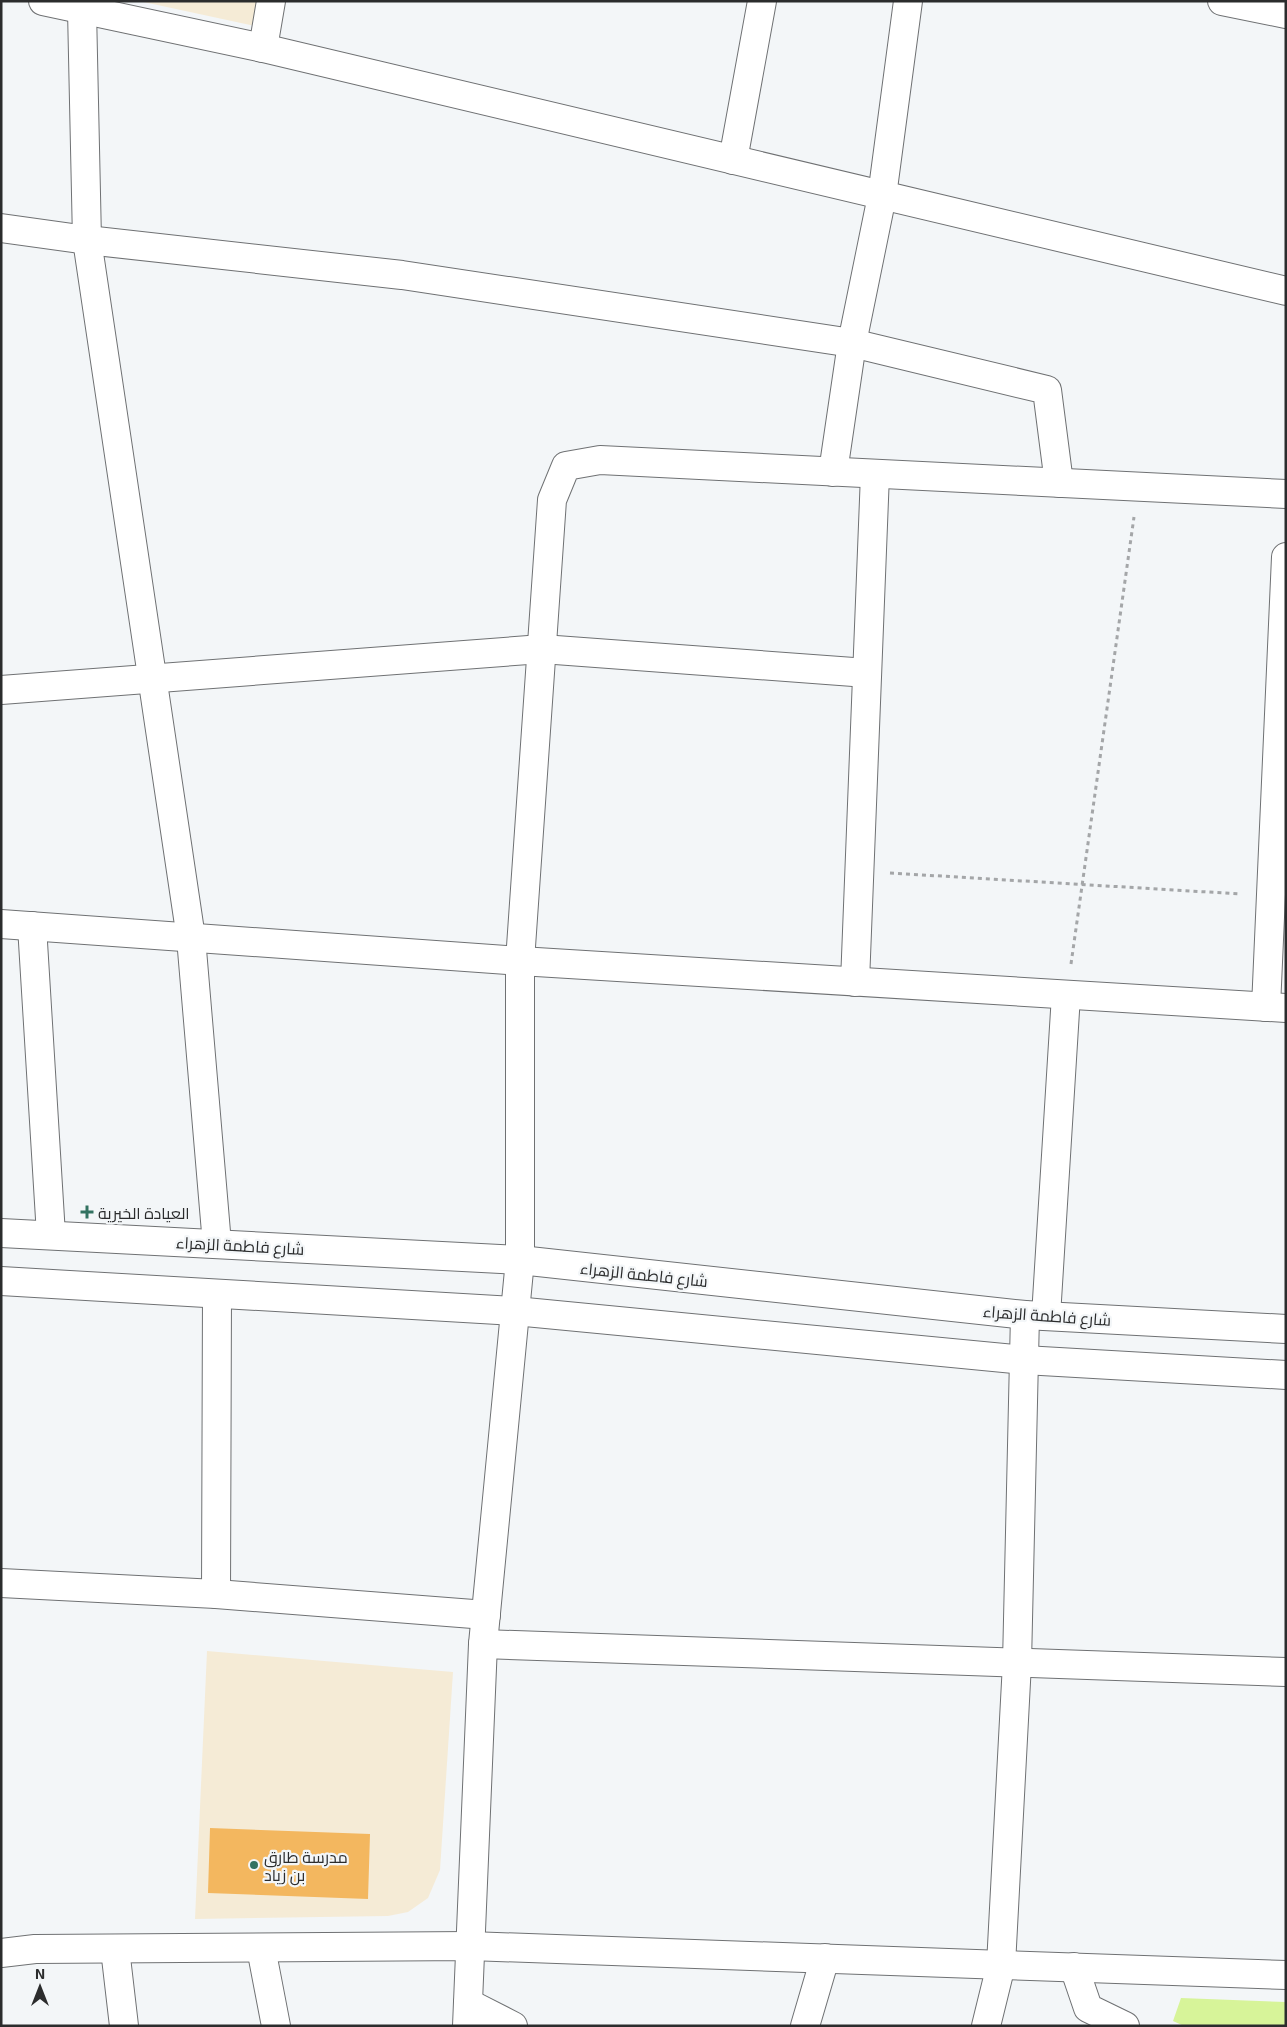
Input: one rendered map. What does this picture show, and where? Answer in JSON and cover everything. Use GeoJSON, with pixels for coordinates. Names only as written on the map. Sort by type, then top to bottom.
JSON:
{"type":"FeatureCollection","features":[{"type":"Feature","properties":{"kind":"street"},"geometry":{"type":"LineString","coordinates":[[43,1],[263,48],[1286,291]]}},
{"type":"Feature","properties":{"kind":"street"},"geometry":{"type":"LineString","coordinates":[[263,48],[271,1]]}},
{"type":"Feature","properties":{"kind":"street"},"geometry":{"type":"LineString","coordinates":[[733,160],[762,1]]}},
{"type":"Feature","properties":{"kind":"street"},"geometry":{"type":"LineString","coordinates":[[834,472],[852,343],[882,196],[908,1]]}},
{"type":"Feature","properties":{"kind":"street"},"geometry":{"type":"LineString","coordinates":[[1222,1],[1286,14]]}},
{"type":"Feature","properties":{"kind":"street"},"geometry":{"type":"LineString","coordinates":[[82,10],[87,240],[191,938],[217,1244]]}},
{"type":"Feature","properties":{"kind":"street"},"geometry":{"type":"LineString","coordinates":[[1,228],[87,240],[402,275],[852,343],[1047,390],[1060,483]]}},
{"type":"Feature","properties":{"kind":"street"},"geometry":{"type":"LineString","coordinates":[[513,2026],[468,2014],[470,1946],[483,1644],[520,1260],[520,961],[552,500],[566,466],[600,460],[1286,494]]}},
{"type":"Feature","properties":{"kind":"street"},"geometry":{"type":"LineString","coordinates":[[855,982],[875,474]]}},
{"type":"Feature","properties":{"kind":"street"},"geometry":{"type":"LineString","coordinates":[[1,924],[520,961],[1276,1008],[1270,896],[1281,759],[1286,557]]}},
{"type":"Feature","properties":{"kind":"street"},"geometry":{"type":"LineString","coordinates":[[1,690],[542,649],[867,673]]}},
{"type":"Feature","properties":{"kind":"street"},"geometry":{"type":"LineString","coordinates":[[32,926],[51,1236]]}},
{"type":"Feature","properties":{"kind":"street"},"geometry":{"type":"LineString","coordinates":[[986,2026],[1001,1965],[1017,1663],[1024,1360],[1036,1315],[1066,995]]}},
{"type":"Feature","properties":{"kind":"street","name":"شارع فاطمة الزهراء"},"geometry":{"type":"LineString","coordinates":[[1,1233],[520,1260],[1036,1315],[1286,1329]]}},
{"type":"Feature","properties":{"kind":"street"},"geometry":{"type":"LineString","coordinates":[[1,1282],[515,1310],[1024,1360],[1286,1375]]}},
{"type":"Feature","properties":{"kind":"street"},"geometry":{"type":"LineString","coordinates":[[216,1594],[217,1294]]}},
{"type":"Feature","properties":{"kind":"street"},"geometry":{"type":"LineString","coordinates":[[1,1583],[216,1594],[486,1615]]}},
{"type":"Feature","properties":{"kind":"street"},"geometry":{"type":"LineString","coordinates":[[483,1644],[1286,1672]]}},
{"type":"Feature","properties":{"kind":"street"},"geometry":{"type":"LineString","coordinates":[[1,1953],[35,1949],[470,1946],[1286,1975]]}},
{"type":"Feature","properties":{"kind":"street"},"geometry":{"type":"LineString","coordinates":[[260,1948],[276,2026]]}},
{"type":"Feature","properties":{"kind":"street"},"geometry":{"type":"LineString","coordinates":[[114,1949],[124,2026]]}},
{"type":"Feature","properties":{"kind":"street"},"geometry":{"type":"LineString","coordinates":[[805,2026],[825,1958]]}},
{"type":"Feature","properties":{"kind":"street"},"geometry":{"type":"LineString","coordinates":[[1074,1967],[1088,2008],[1125,2026]]}},
{"type":"Feature","properties":{"kind":"path"},"geometry":{"type":"LineString","coordinates":[[1066,995],[1138,487]]}},
{"type":"Feature","properties":{"kind":"path"},"geometry":{"type":"LineString","coordinates":[[859,871],[1270,896]]}},
{"type":"Feature","properties":{"kind":"shaded area"},"geometry":{"type":"Polygon","coordinates":[[[139,1],[264,1],[260,27],[139,1]]]}},
{"type":"Feature","properties":{"kind":"shaded area"},"geometry":{"type":"Polygon","coordinates":[[[207,1651],[453,1672],[440,1870],[428,1898],[408,1912],[388,1916],[195,1919],[207,1651]]]}},
{"type":"Feature","properties":{"kind":"green space"},"geometry":{"type":"Polygon","coordinates":[[[1181,1998],[1286,2002],[1286,2026],[1184,2026],[1173,2021],[1181,1998]]]}},
{"type":"Feature","properties":{"kind":"building","name":"مدرسة طارق بن زياد"},"geometry":{"type":"Polygon","coordinates":[[[210,1828],[370,1834],[368,1899],[208,1893],[210,1828]]]}},
{"type":"Feature","properties":{"kind":"place","name":"العيادة الخيرية"},"geometry":{"type":"Point","coordinates":[87,1212]}},
{"type":"Feature","properties":{"kind":"place","name":"مدرسة طارق بن زياد"},"geometry":{"type":"Point","coordinates":[254,1865]}}]}
